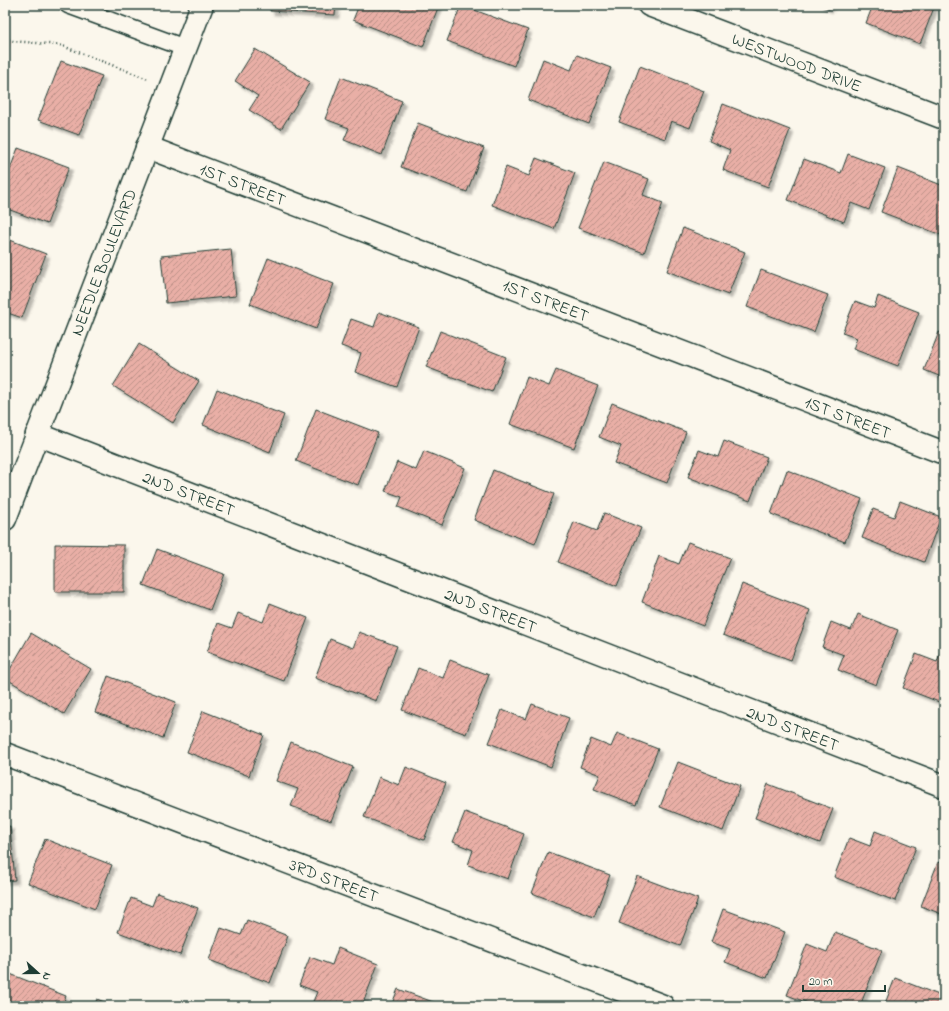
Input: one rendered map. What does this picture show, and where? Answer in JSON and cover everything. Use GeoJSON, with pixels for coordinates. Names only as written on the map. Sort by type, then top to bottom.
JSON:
{"type":"FeatureCollection","features":[{"type":"Feature","properties":{"kind":"street","name":"NEEDLE BOULEVARD"},"geometry":{"type":"LineString","coordinates":[[5,519],[202,5]]}},
{"type":"Feature","properties":{"kind":"street","name":"WESTWOOD DRIVE"},"geometry":{"type":"LineString","coordinates":[[650,5],[944,118]]}},
{"type":"Feature","properties":{"kind":"street","name":"1ST STREET"},"geometry":{"type":"LineString","coordinates":[[147,147],[944,453]]}},
{"type":"Feature","properties":{"kind":"street","name":"2ND STREET"},"geometry":{"type":"LineString","coordinates":[[37,434],[944,786]]}},
{"type":"Feature","properties":{"kind":"street","name":"3RD STREET"},"geometry":{"type":"LineString","coordinates":[[5,754],[663,1006]]}},
{"type":"Feature","properties":{"kind":"lane"},"geometry":{"type":"LineString","coordinates":[[68,5],[185,48]]}},
{"type":"Feature","properties":{"kind":"path"},"geometry":{"type":"LineString","coordinates":[[5,38],[12,41],[60,45],[170,87]]}},
{"type":"Feature","properties":{"kind":"shaded area"},"geometry":{"type":"Polygon","coordinates":[[[5,38],[12,41],[5,60],[5,38]]]}},
{"type":"Feature","properties":{"kind":"building"},"geometry":{"type":"Polygon","coordinates":[[[271,5],[336,5],[335,15],[270,11],[271,5]]]}},
{"type":"Feature","properties":{"kind":"building"},"geometry":{"type":"Polygon","coordinates":[[[359,5],[439,5],[423,47],[353,20],[359,5]]]}},
{"type":"Feature","properties":{"kind":"building"},"geometry":{"type":"Polygon","coordinates":[[[461,5],[528,30],[514,66],[447,41],[461,5]]]}},
{"type":"Feature","properties":{"kind":"building"},"geometry":{"type":"Polygon","coordinates":[[[819,5],[831,5],[829,9],[819,5]]]}},
{"type":"Feature","properties":{"kind":"building"},"geometry":{"type":"Polygon","coordinates":[[[873,5],[935,5],[920,44],[866,23],[873,5]]]}},
{"type":"Feature","properties":{"kind":"building"},"geometry":{"type":"Polygon","coordinates":[[[255,49],[310,82],[281,129],[249,110],[258,96],[235,81],[255,49]]]}},
{"type":"Feature","properties":{"kind":"building"},"geometry":{"type":"Polygon","coordinates":[[[577,55],[611,68],[589,124],[528,100],[543,59],[571,70],[577,55]]]}},
{"type":"Feature","properties":{"kind":"building"},"geometry":{"type":"Polygon","coordinates":[[[61,61],[102,76],[79,135],[38,120],[61,61]]]}},
{"type":"Feature","properties":{"kind":"building"},"geometry":{"type":"Polygon","coordinates":[[[640,66],[704,91],[690,128],[671,121],[665,139],[619,122],[640,66]]]}},
{"type":"Feature","properties":{"kind":"building"},"geometry":{"type":"Polygon","coordinates":[[[341,77],[402,101],[382,155],[344,140],[349,128],[325,119],[341,77]]]}},
{"type":"Feature","properties":{"kind":"building"},"geometry":{"type":"Polygon","coordinates":[[[723,104],[790,130],[768,187],[723,170],[730,150],[709,141],[723,104]]]}},
{"type":"Feature","properties":{"kind":"building"},"geometry":{"type":"Polygon","coordinates":[[[418,123],[484,148],[467,192],[401,167],[418,123]]]}},
{"type":"Feature","properties":{"kind":"building"},"geometry":{"type":"Polygon","coordinates":[[[18,148],[69,167],[47,224],[5,208],[5,182],[18,148]]]}},
{"type":"Feature","properties":{"kind":"building"},"geometry":{"type":"Polygon","coordinates":[[[848,154],[885,168],[869,210],[851,203],[844,222],[788,200],[804,159],[841,173],[848,154]]]}},
{"type":"Feature","properties":{"kind":"building"},"geometry":{"type":"Polygon","coordinates":[[[536,158],[575,173],[554,229],[492,205],[506,167],[529,176],[536,158]]]}},
{"type":"Feature","properties":{"kind":"building"},"geometry":{"type":"Polygon","coordinates":[[[604,162],[649,179],[643,195],[663,203],[644,253],[578,228],[604,162]]]}},
{"type":"Feature","properties":{"kind":"building"},"geometry":{"type":"Polygon","coordinates":[[[898,168],[944,186],[944,236],[881,212],[898,168]]]}},
{"type":"Feature","properties":{"kind":"building"},"geometry":{"type":"Polygon","coordinates":[[[683,228],[745,252],[728,295],[667,271],[683,228]]]}},
{"type":"Feature","properties":{"kind":"building"},"geometry":{"type":"Polygon","coordinates":[[[5,238],[46,254],[22,318],[5,312],[5,238]]]}},
{"type":"Feature","properties":{"kind":"building"},"geometry":{"type":"Polygon","coordinates":[[[231,249],[236,296],[166,303],[161,256],[231,249]]]}},
{"type":"Feature","properties":{"kind":"building"},"geometry":{"type":"Polygon","coordinates":[[[268,258],[334,284],[316,329],[250,304],[268,258]]]}},
{"type":"Feature","properties":{"kind":"building"},"geometry":{"type":"Polygon","coordinates":[[[761,270],[828,295],[814,332],[747,307],[761,270]]]}},
{"type":"Feature","properties":{"kind":"building"},"geometry":{"type":"Polygon","coordinates":[[[878,296],[919,312],[898,366],[853,349],[857,338],[842,333],[855,301],[874,308],[878,296]]]}},
{"type":"Feature","properties":{"kind":"building"},"geometry":{"type":"Polygon","coordinates":[[[379,312],[419,327],[397,387],[355,372],[361,353],[341,346],[351,319],[374,327],[379,312]]]}},
{"type":"Feature","properties":{"kind":"building"},"geometry":{"type":"Polygon","coordinates":[[[440,331],[506,357],[492,392],[426,367],[440,331]]]}},
{"type":"Feature","properties":{"kind":"building"},"geometry":{"type":"Polygon","coordinates":[[[939,332],[944,334],[944,378],[924,370],[939,332]]]}},
{"type":"Feature","properties":{"kind":"building"},"geometry":{"type":"Polygon","coordinates":[[[139,344],[199,381],[173,423],[113,386],[139,344]]]}},
{"type":"Feature","properties":{"kind":"building"},"geometry":{"type":"Polygon","coordinates":[[[556,370],[598,386],[574,448],[510,424],[527,377],[549,386],[556,370]]]}},
{"type":"Feature","properties":{"kind":"building"},"geometry":{"type":"Polygon","coordinates":[[[217,389],[284,415],[270,452],[203,425],[217,389]]]}},
{"type":"Feature","properties":{"kind":"building"},"geometry":{"type":"Polygon","coordinates":[[[612,403],[686,432],[667,483],[614,463],[621,446],[599,437],[612,403]]]}},
{"type":"Feature","properties":{"kind":"building"},"geometry":{"type":"Polygon","coordinates":[[[316,409],[378,433],[358,485],[296,461],[316,409]]]}},
{"type":"Feature","properties":{"kind":"building"},"geometry":{"type":"Polygon","coordinates":[[[724,441],[767,457],[750,501],[688,477],[699,450],[718,457],[724,441]]]}},
{"type":"Feature","properties":{"kind":"building"},"geometry":{"type":"Polygon","coordinates":[[[424,451],[465,468],[442,525],[398,507],[402,497],[385,491],[397,462],[416,470],[424,451]]]}},
{"type":"Feature","properties":{"kind":"building"},"geometry":{"type":"Polygon","coordinates":[[[493,470],[554,494],[535,544],[474,520],[493,470]]]}},
{"type":"Feature","properties":{"kind":"building"},"geometry":{"type":"Polygon","coordinates":[[[787,470],[862,499],[845,542],[771,514],[787,470]]]}},
{"type":"Feature","properties":{"kind":"building"},"geometry":{"type":"Polygon","coordinates":[[[900,501],[941,517],[924,562],[862,538],[873,509],[894,517],[900,501]]]}},
{"type":"Feature","properties":{"kind":"building"},"geometry":{"type":"Polygon","coordinates":[[[604,513],[641,528],[617,586],[558,562],[574,522],[597,531],[604,513]]]}},
{"type":"Feature","properties":{"kind":"building"},"geometry":{"type":"Polygon","coordinates":[[[688,542],[730,558],[703,626],[642,602],[659,556],[679,564],[688,542]]]}},
{"type":"Feature","properties":{"kind":"building"},"geometry":{"type":"Polygon","coordinates":[[[55,544],[124,545],[124,592],[55,592],[55,544]]]}},
{"type":"Feature","properties":{"kind":"building"},"geometry":{"type":"Polygon","coordinates":[[[157,549],[224,574],[210,610],[143,585],[157,549]]]}},
{"type":"Feature","properties":{"kind":"building"},"geometry":{"type":"Polygon","coordinates":[[[742,584],[810,610],[791,660],[723,635],[742,584]]]}},
{"type":"Feature","properties":{"kind":"building"},"geometry":{"type":"Polygon","coordinates":[[[270,603],[308,618],[284,681],[207,652],[218,623],[232,628],[238,613],[263,622],[270,603]]]}},
{"type":"Feature","properties":{"kind":"building"},"geometry":{"type":"Polygon","coordinates":[[[858,614],[898,630],[876,685],[838,670],[844,655],[822,647],[831,622],[851,630],[858,614]]]}},
{"type":"Feature","properties":{"kind":"building"},"geometry":{"type":"Polygon","coordinates":[[[359,632],[397,646],[376,701],[315,678],[330,639],[353,648],[359,632]]]}},
{"type":"Feature","properties":{"kind":"building"},"geometry":{"type":"Polygon","coordinates":[[[31,633],[91,669],[64,714],[5,678],[31,633]]]}},
{"type":"Feature","properties":{"kind":"building"},"geometry":{"type":"Polygon","coordinates":[[[941,650],[944,651],[944,704],[903,688],[916,654],[937,662],[941,650]]]}},
{"type":"Feature","properties":{"kind":"building"},"geometry":{"type":"Polygon","coordinates":[[[450,660],[489,675],[466,734],[402,710],[418,668],[443,678],[450,660]]]}},
{"type":"Feature","properties":{"kind":"building"},"geometry":{"type":"Polygon","coordinates":[[[108,676],[176,702],[163,738],[95,712],[108,676]]]}},
{"type":"Feature","properties":{"kind":"building"},"geometry":{"type":"Polygon","coordinates":[[[532,704],[569,718],[551,767],[489,743],[502,710],[526,719],[532,704]]]}},
{"type":"Feature","properties":{"kind":"building"},"geometry":{"type":"Polygon","coordinates":[[[203,711],[264,735],[249,776],[187,752],[203,711]]]}},
{"type":"Feature","properties":{"kind":"building"},"geometry":{"type":"Polygon","coordinates":[[[617,733],[658,749],[636,805],[594,789],[600,775],[580,767],[591,739],[611,747],[617,733]]]}},
{"type":"Feature","properties":{"kind":"building"},"geometry":{"type":"Polygon","coordinates":[[[291,742],[353,767],[331,821],[291,806],[298,789],[276,781],[291,742]]]}},
{"type":"Feature","properties":{"kind":"building"},"geometry":{"type":"Polygon","coordinates":[[[678,762],[740,786],[723,831],[660,807],[678,762]]]}},
{"type":"Feature","properties":{"kind":"building"},"geometry":{"type":"Polygon","coordinates":[[[406,767],[446,783],[424,840],[364,817],[379,777],[399,785],[406,767]]]}},
{"type":"Feature","properties":{"kind":"building"},"geometry":{"type":"Polygon","coordinates":[[[768,784],[833,809],[820,843],[755,818],[768,784]]]}},
{"type":"Feature","properties":{"kind":"building"},"geometry":{"type":"Polygon","coordinates":[[[465,812],[524,834],[508,879],[468,865],[473,850],[453,842],[465,812]]]}},
{"type":"Feature","properties":{"kind":"building"},"geometry":{"type":"Polygon","coordinates":[[[10,826],[15,880],[5,881],[5,827],[10,826]]]}},
{"type":"Feature","properties":{"kind":"building"},"geometry":{"type":"Polygon","coordinates":[[[875,831],[916,847],[895,901],[834,877],[849,838],[870,846],[875,831]]]}},
{"type":"Feature","properties":{"kind":"building"},"geometry":{"type":"Polygon","coordinates":[[[45,839],[112,865],[95,909],[28,883],[45,839]]]}},
{"type":"Feature","properties":{"kind":"building"},"geometry":{"type":"Polygon","coordinates":[[[548,852],[610,875],[594,917],[532,893],[548,852]]]}},
{"type":"Feature","properties":{"kind":"building"},"geometry":{"type":"Polygon","coordinates":[[[938,862],[944,864],[944,915],[921,906],[938,862]]]}},
{"type":"Feature","properties":{"kind":"building"},"geometry":{"type":"Polygon","coordinates":[[[637,876],[698,899],[680,946],[619,923],[637,876]]]}},
{"type":"Feature","properties":{"kind":"building"},"geometry":{"type":"Polygon","coordinates":[[[157,893],[198,908],[180,955],[118,932],[131,898],[152,906],[157,893]]]}},
{"type":"Feature","properties":{"kind":"building"},"geometry":{"type":"Polygon","coordinates":[[[723,909],[785,932],[767,978],[725,962],[730,949],[711,942],[723,909]]]}},
{"type":"Feature","properties":{"kind":"building"},"geometry":{"type":"Polygon","coordinates":[[[247,920],[288,936],[270,983],[209,960],[221,928],[241,935],[247,920]]]}},
{"type":"Feature","properties":{"kind":"building"},"geometry":{"type":"Polygon","coordinates":[[[835,932],[882,950],[860,1006],[816,1006],[787,995],[807,944],[827,952],[835,932]]]}},
{"type":"Feature","properties":{"kind":"building"},"geometry":{"type":"Polygon","coordinates":[[[338,948],[378,964],[362,1006],[311,1006],[317,992],[299,985],[310,957],[332,965],[338,948]]]}},
{"type":"Feature","properties":{"kind":"building"},"geometry":{"type":"Polygon","coordinates":[[[5,972],[66,996],[62,1006],[5,1006],[5,972]]]}},
{"type":"Feature","properties":{"kind":"building"},"geometry":{"type":"Polygon","coordinates":[[[895,978],[944,997],[944,1006],[884,1006],[895,978]]]}},
{"type":"Feature","properties":{"kind":"building"},"geometry":{"type":"Polygon","coordinates":[[[398,989],[444,1006],[391,1006],[398,989]]]}},
{"type":"Feature","properties":{"kind":"building"},"geometry":{"type":"Polygon","coordinates":[[[97,999],[114,1006],[94,1006],[97,999]]]}}]}
